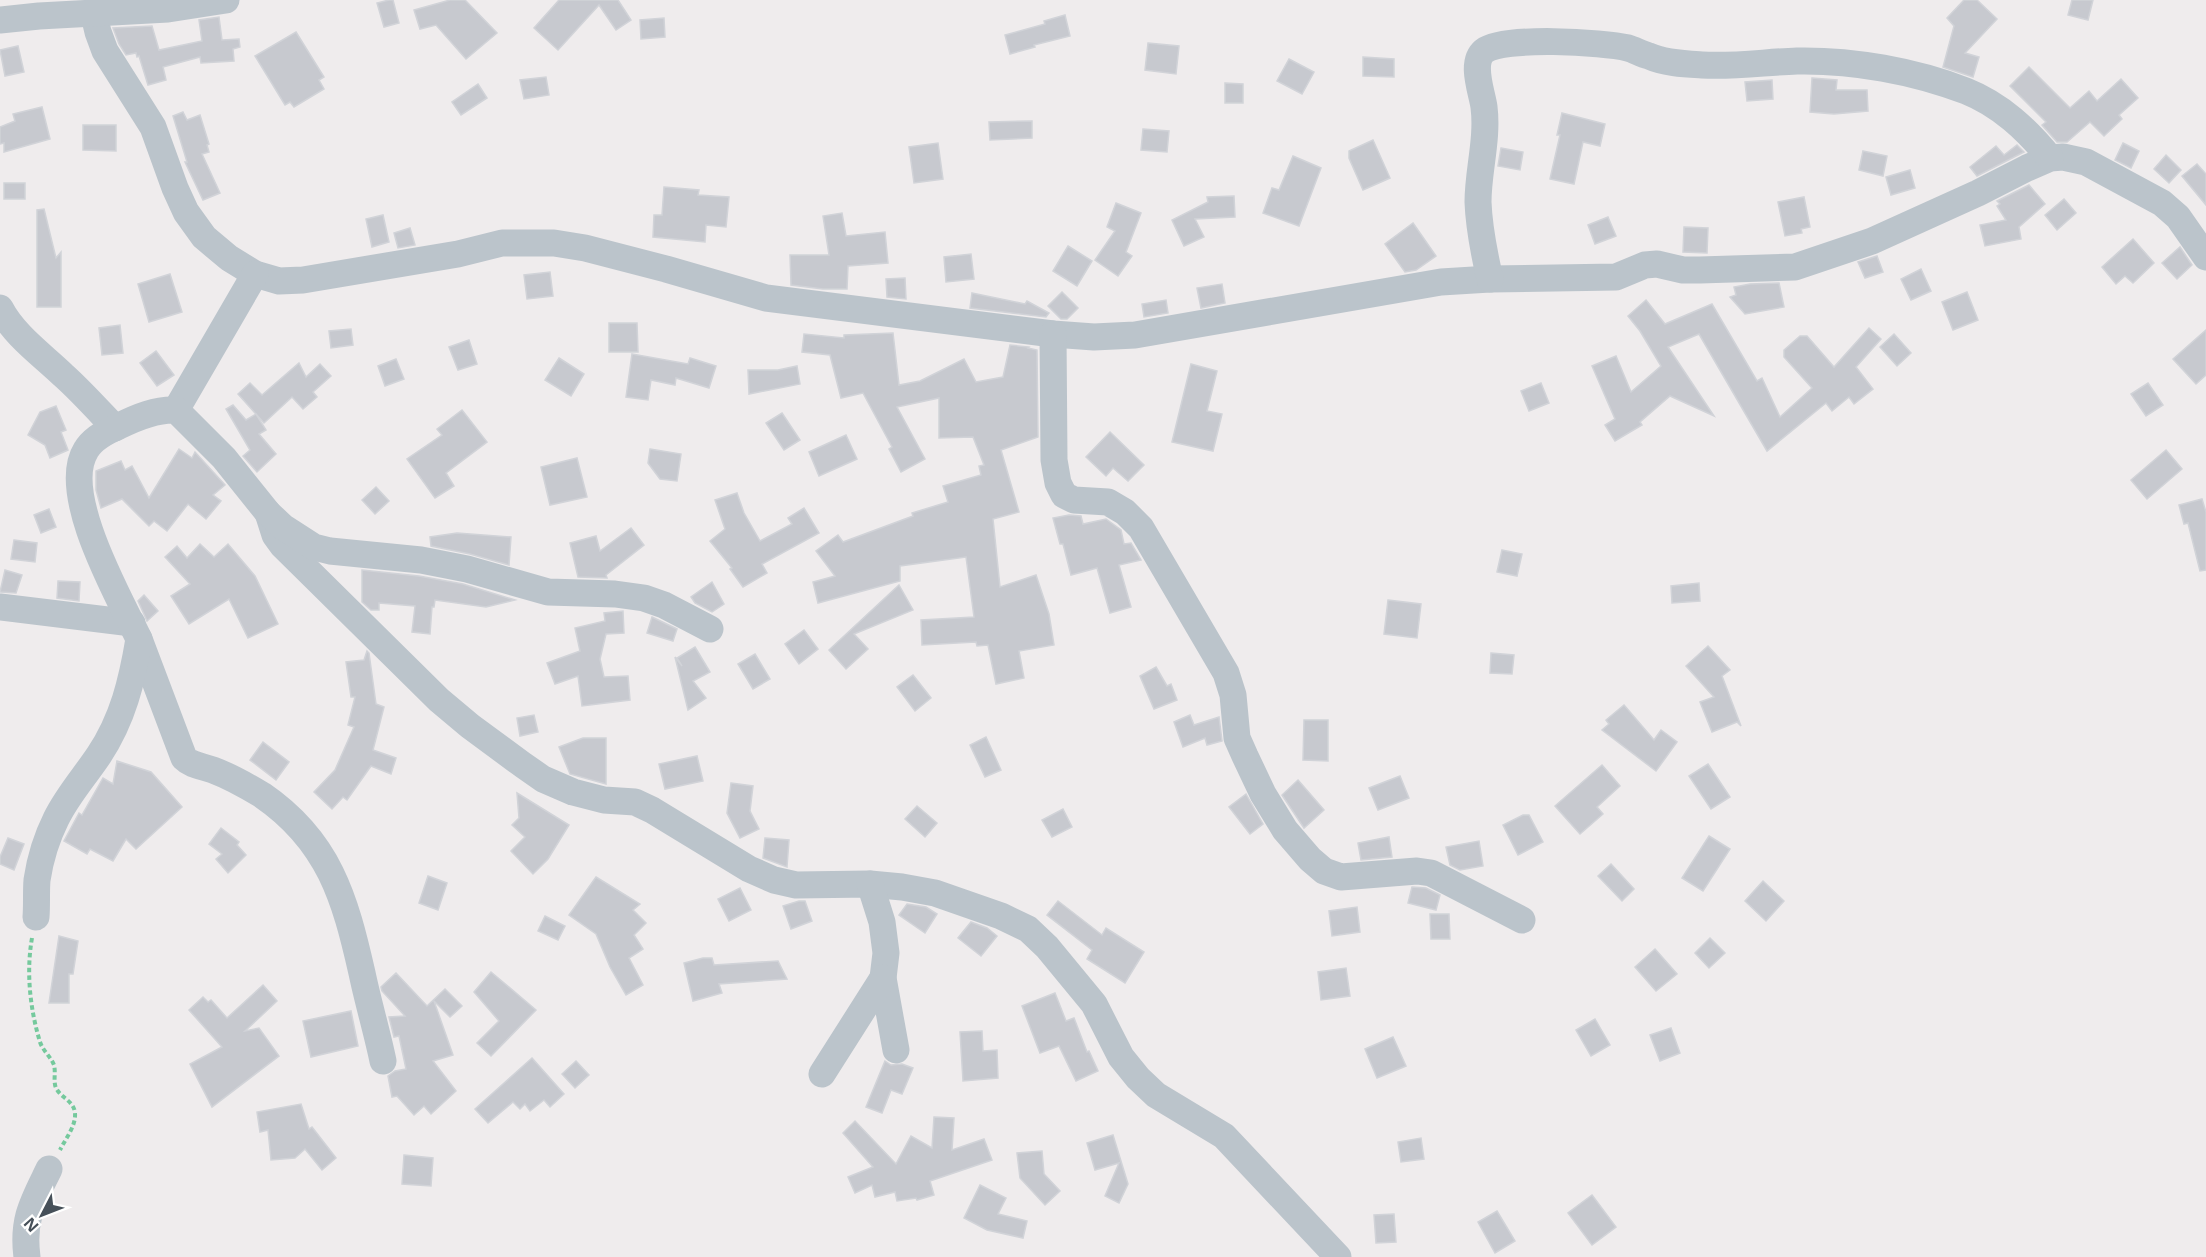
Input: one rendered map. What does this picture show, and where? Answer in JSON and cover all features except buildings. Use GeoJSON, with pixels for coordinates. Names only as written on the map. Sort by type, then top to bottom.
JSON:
{"type":"FeatureCollection","features":[{"type":"Feature","properties":{"kind":"street"},"geometry":{"type":"LineString","coordinates":[[0,20],[168,9],[226,0]]}},
{"type":"Feature","properties":{"kind":"street"},"geometry":{"type":"LineString","coordinates":[[94,15],[105,51],[153,127],[186,212],[204,237],[229,258],[255,274],[279,281],[303,280],[458,254],[502,243],[554,243],[585,248],[666,269],[766,298],[1053,334],[1094,337],[1135,335],[1256,316],[1359,295],[1441,282],[1616,277],[1645,265],[1657,264],[1683,270],[1795,267],[1872,242],[2050,158],[2086,162],[2162,203],[2178,217],[2206,257]]}},
{"type":"Feature","properties":{"kind":"street"},"geometry":{"type":"LineString","coordinates":[[1490,279],[1480,231],[1478,201],[1484,140],[1484,110],[1477,64],[1483,52],[1496,45],[1552,42],[1614,46],[1634,50],[1658,59],[1701,65],[1806,61],[1835,62],[1883,69],[1938,82],[1967,91],[1987,101],[2020,124],[2050,158]]}},
{"type":"Feature","properties":{"kind":"street"},"geometry":{"type":"LineString","coordinates":[[176,410],[255,274]]}},
{"type":"Feature","properties":{"kind":"street"},"geometry":{"type":"LineString","coordinates":[[0,308],[6,319],[28,343],[65,376],[115,428]]}},
{"type":"Feature","properties":{"kind":"street"},"geometry":{"type":"LineString","coordinates":[[1053,334],[1054,460],[1058,483],[1064,495],[1074,500],[1108,502],[1125,512],[1141,528],[1226,673],[1233,695],[1238,738],[1263,794],[1285,830],[1324,872],[1341,878],[1404,871],[1431,873],[1522,920]]}},
{"type":"Feature","properties":{"kind":"street"},"geometry":{"type":"LineString","coordinates":[[383,1062],[354,933],[339,887],[328,866],[304,833],[261,795],[213,770],[189,763],[184,758],[135,631],[95,548],[86,524],[79,487],[80,470],[85,451],[97,438],[115,428],[163,409],[176,410],[224,458],[268,513],[283,527],[314,548],[330,552],[421,560],[467,569],[548,592],[615,594],[644,598],[664,605],[710,629]]}},
{"type":"Feature","properties":{"kind":"street"},"geometry":{"type":"LineString","coordinates":[[268,513],[274,535],[283,546],[439,700],[470,726],[543,779],[573,792],[604,800],[634,802],[652,810],[749,869],[774,880],[796,885],[870,884],[935,893],[1001,916],[1028,929],[1047,947],[1094,1004],[1121,1057],[1138,1078],[1156,1095],[1224,1136],[1338,1257]]}},
{"type":"Feature","properties":{"kind":"street"},"geometry":{"type":"LineString","coordinates":[[0,607],[135,631]]}},
{"type":"Feature","properties":{"kind":"street"},"geometry":{"type":"LineString","coordinates":[[36,917],[37,881],[45,846],[65,802],[100,753],[121,716],[127,697],[135,631]]}},
{"type":"Feature","properties":{"kind":"street"},"geometry":{"type":"LineString","coordinates":[[870,884],[882,922],[886,952],[883,978],[896,1050]]}},
{"type":"Feature","properties":{"kind":"street"},"geometry":{"type":"LineString","coordinates":[[822,1074],[883,978]]}},
{"type":"Feature","properties":{"kind":"street"},"geometry":{"type":"LineString","coordinates":[[27,1257],[24,1237],[29,1211],[49,1169]]}},
{"type":"Feature","properties":{"kind":"path"},"geometry":{"type":"LineString","coordinates":[[36,917],[29,963],[34,1017],[41,1044],[55,1068],[57,1090],[75,1110],[75,1124],[49,1169]]}}]}
